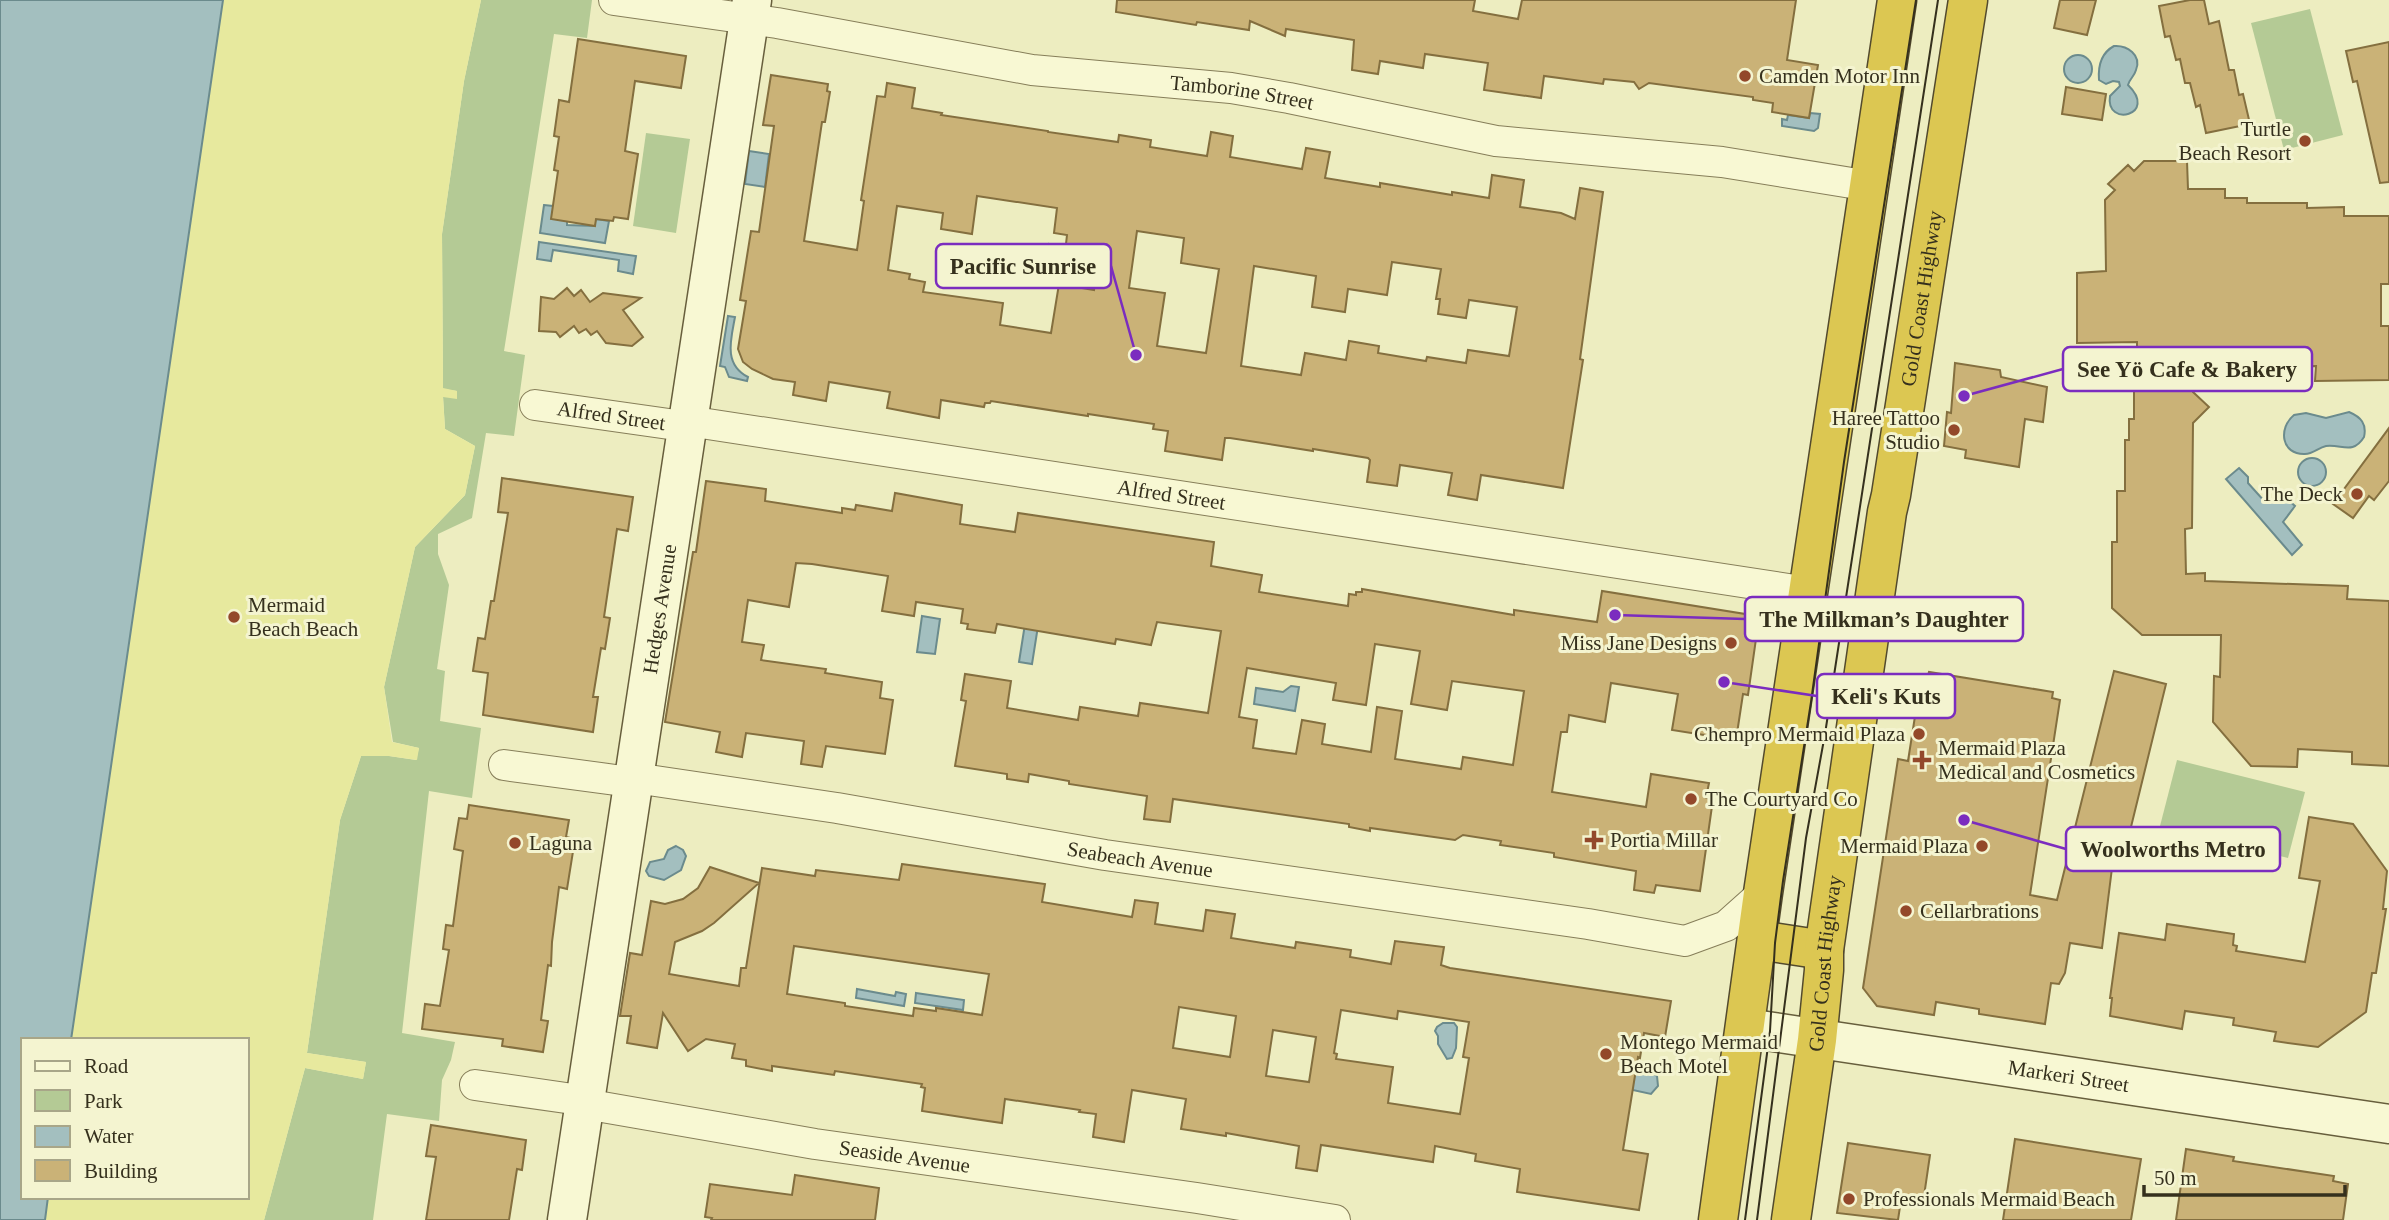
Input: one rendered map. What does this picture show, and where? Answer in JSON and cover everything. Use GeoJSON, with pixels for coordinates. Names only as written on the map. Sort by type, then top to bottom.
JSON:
{"type":"FeatureCollection","features":[{"type":"Feature","properties":{"kind":"highway"},"geometry":{"type":"LineString","coordinates":[[1718,1220],[1763,893],[1897,0]]}},
{"type":"Feature","properties":{"kind":"highway","name":"Gold Coast Highway"},"geometry":{"type":"LineString","coordinates":[[1791,1220],[1817,1040],[1824,950],[1882,539],[1968,0]]}},
{"type":"Feature","properties":{"kind":"highway"},"geometry":{"type":"LineString","coordinates":[[1758,940],[1824,950]]}},
{"type":"Feature","properties":{"kind":"street","name":"Tamborine Street"},"geometry":{"type":"LineString","coordinates":[[614,0],[750,10],[1032,70],[1261,93],[1496,141],[1723,162],[1870,186]]}},
{"type":"Feature","properties":{"kind":"street","name":"Hedges Avenue"},"geometry":{"type":"LineString","coordinates":[[567,1220],[750,10]]}},
{"type":"Feature","properties":{"kind":"street","name":"Alfred Street"},"geometry":{"type":"LineString","coordinates":[[535,405],[676,425],[688,421],[1808,592]]}},
{"type":"Feature","properties":{"kind":"street","name":"Seabeach Avenue"},"geometry":{"type":"LineString","coordinates":[[504,765],[623,782],[635,778],[837,808],[1105,855],[1588,924],[1685,941],[1726,926],[1763,893]]}},
{"type":"Feature","properties":{"kind":"street","name":"Markeri Street"},"geometry":{"type":"LineString","coordinates":[[1746,1028],[2389,1124]]}},
{"type":"Feature","properties":{"kind":"street","name":"Seaside Avenue"},"geometry":{"type":"LineString","coordinates":[[475,1085],[564,1098],[585,1104],[816,1144],[1335,1220]]}},
{"type":"Feature","properties":{"kind":"green space"},"geometry":{"type":"Polygon","coordinates":[[[481,0],[592,0],[587,38],[554,34],[504,351],[525,355],[514,436],[486,433],[472,518],[438,534],[438,554],[449,585],[437,669],[445,671],[440,721],[481,728],[472,798],[429,791],[402,1033],[455,1042],[442,1080],[439,1121],[387,1114],[373,1220],[264,1220],[305,1068],[363,1079],[366,1062],[307,1053],[340,820],[361,756],[416,760],[419,748],[393,742],[384,687],[415,547],[465,495],[475,446],[445,429],[443,396],[457,391],[443,389],[442,234],[464,81],[481,0]]]}},
{"type":"Feature","properties":{"kind":"green space"},"geometry":{"type":"Polygon","coordinates":[[[2310,9],[2343,135],[2284,150],[2251,23],[2310,9]]]}},
{"type":"Feature","properties":{"kind":"green space"},"geometry":{"type":"Polygon","coordinates":[[[646,133],[690,139],[676,233],[633,226],[646,133]]]}},
{"type":"Feature","properties":{"kind":"green space"},"geometry":{"type":"Polygon","coordinates":[[[2177,760],[2305,792],[2288,858],[2160,826],[2177,760]]]}},
{"type":"Feature","properties":{"kind":"sand","name":"Mermaid Beach Beach"},"geometry":{"type":"Polygon","coordinates":[[[153,0],[481,0],[464,81],[442,234],[443,388],[457,391],[457,399],[443,397],[445,429],[475,446],[465,495],[415,547],[384,687],[392,742],[419,748],[417,760],[361,756],[340,820],[307,1053],[366,1062],[363,1079],[305,1068],[264,1220],[0,1220],[21,1053],[21,1199],[248,1199],[248,1038],[23,1038],[153,0]]]}},
{"type":"Feature","properties":{"kind":"water"},"geometry":{"type":"Polygon","coordinates":[[[0,0],[223,0],[71,1038],[21,1038],[21,1199],[48,1199],[45,1220],[0,1220],[0,0]]]}},
{"type":"Feature","properties":{"kind":"water"},"geometry":{"type":"Polygon","coordinates":[[[2114,46],[2128,49],[2137,60],[2135,72],[2128,85],[2136,95],[2138,104],[2129,114],[2115,112],[2111,106],[2110,96],[2120,86],[2119,82],[2106,84],[2099,80],[2101,61],[2106,52],[2114,46]]]}},
{"type":"Feature","properties":{"kind":"water"},"geometry":{"type":"Polygon","coordinates":[[[2078,55],[2088,59],[2092,69],[2088,79],[2078,83],[2068,79],[2064,69],[2068,59],[2078,55]]]}},
{"type":"Feature","properties":{"kind":"water"},"geometry":{"type":"Polygon","coordinates":[[[1810,113],[1820,114],[1818,128],[1814,131],[1782,126],[1782,119],[1787,120],[1788,115],[1809,118],[1810,113]]]}},
{"type":"Feature","properties":{"kind":"water"},"geometry":{"type":"Polygon","coordinates":[[[749,151],[769,154],[765,187],[745,184],[749,151]]]}},
{"type":"Feature","properties":{"kind":"water"},"geometry":{"type":"Polygon","coordinates":[[[544,205],[553,206],[567,221],[567,225],[594,226],[596,219],[609,221],[605,243],[540,233],[544,205]]]}},
{"type":"Feature","properties":{"kind":"water"},"geometry":{"type":"Polygon","coordinates":[[[539,242],[636,256],[633,274],[618,271],[619,260],[553,250],[551,261],[537,259],[539,242]]]}},
{"type":"Feature","properties":{"kind":"water"},"geometry":{"type":"Polygon","coordinates":[[[1049,244],[1060,250],[1085,253],[1082,271],[1046,266],[1049,244]]]}},
{"type":"Feature","properties":{"kind":"water"},"geometry":{"type":"Polygon","coordinates":[[[728,316],[735,317],[731,342],[732,358],[740,372],[748,377],[747,381],[729,377],[725,367],[720,366],[728,316]]]}},
{"type":"Feature","properties":{"kind":"water"},"geometry":{"type":"Polygon","coordinates":[[[2349,412],[2360,419],[2365,428],[2364,437],[2356,446],[2326,446],[2305,454],[2291,450],[2284,440],[2286,427],[2294,415],[2306,413],[2326,418],[2349,412]]]}},
{"type":"Feature","properties":{"kind":"water"},"geometry":{"type":"Polygon","coordinates":[[[2312,458],[2322,462],[2326,472],[2322,482],[2312,486],[2302,482],[2298,472],[2302,462],[2312,458]]]}},
{"type":"Feature","properties":{"kind":"water"},"geometry":{"type":"Polygon","coordinates":[[[2239,468],[2265,502],[2272,501],[2278,491],[2295,506],[2283,522],[2302,545],[2292,555],[2226,479],[2239,468]]]}},
{"type":"Feature","properties":{"kind":"water"},"geometry":{"type":"Polygon","coordinates":[[[922,616],[940,619],[935,654],[917,652],[922,616]]]}},
{"type":"Feature","properties":{"kind":"water"},"geometry":{"type":"Polygon","coordinates":[[[1025,624],[1038,626],[1032,664],[1019,662],[1025,624]]]}},
{"type":"Feature","properties":{"kind":"water"},"geometry":{"type":"Polygon","coordinates":[[[1291,686],[1299,687],[1295,711],[1254,704],[1256,688],[1283,692],[1291,686]]]}},
{"type":"Feature","properties":{"kind":"water"},"geometry":{"type":"Polygon","coordinates":[[[676,846],[683,850],[686,856],[681,870],[664,880],[649,876],[646,871],[650,862],[664,859],[668,850],[676,846]]]}},
{"type":"Feature","properties":{"kind":"water"},"geometry":{"type":"Polygon","coordinates":[[[857,989],[895,996],[896,992],[906,994],[904,1006],[856,998],[857,989]]]}},
{"type":"Feature","properties":{"kind":"water"},"geometry":{"type":"Polygon","coordinates":[[[916,993],[964,1000],[963,1010],[915,1003],[916,993]]]}},
{"type":"Feature","properties":{"kind":"water"},"geometry":{"type":"Polygon","coordinates":[[[1443,1023],[1454,1023],[1457,1027],[1456,1048],[1452,1058],[1447,1059],[1438,1044],[1435,1031],[1443,1023]]]}},
{"type":"Feature","properties":{"kind":"water"},"geometry":{"type":"Polygon","coordinates":[[[1626,1071],[1653,1074],[1657,1076],[1658,1086],[1651,1094],[1628,1089],[1626,1071]]]}},
{"type":"Feature","properties":{"kind":"building"},"geometry":{"type":"Polygon","coordinates":[[[1117,0],[1475,0],[1473,11],[1518,19],[1522,0],[1796,0],[1787,60],[1818,65],[1809,118],[1772,112],[1773,103],[1753,100],[1753,97],[1649,83],[1639,89],[1634,82],[1604,79],[1603,84],[1544,76],[1541,98],[1484,90],[1488,63],[1425,54],[1423,68],[1380,61],[1378,74],[1352,70],[1354,40],[1286,29],[1285,36],[1250,21],[1249,30],[1197,22],[1196,25],[1116,12],[1117,0]]]}},
{"type":"Feature","properties":{"kind":"building"},"geometry":{"type":"Polygon","coordinates":[[[2060,0],[2096,0],[2087,35],[2054,28],[2060,0]]]}},
{"type":"Feature","properties":{"kind":"building"},"geometry":{"type":"Polygon","coordinates":[[[2204,0],[2209,24],[2219,21],[2229,70],[2234,70],[2239,95],[2243,94],[2250,124],[2206,133],[2200,105],[2196,107],[2190,83],[2185,83],[2180,59],[2176,60],[2170,36],[2165,37],[2159,6],[2204,0]]]}},
{"type":"Feature","properties":{"kind":"building"},"geometry":{"type":"Polygon","coordinates":[[[578,39],[686,56],[681,88],[635,81],[625,151],[638,154],[628,219],[596,219],[595,226],[551,219],[558,171],[554,170],[559,137],[554,136],[559,100],[569,102],[578,39]]]}},
{"type":"Feature","properties":{"kind":"building"},"geometry":{"type":"Polygon","coordinates":[[[2389,42],[2389,182],[2380,183],[2357,81],[2353,82],[2346,51],[2389,42]]]}},
{"type":"Feature","properties":{"kind":"building"},"geometry":{"type":"Polygon","coordinates":[[[771,75],[828,84],[827,91],[830,92],[825,122],[822,122],[804,241],[857,250],[864,201],[861,200],[877,96],[885,97],[887,83],[915,88],[912,108],[1048,132],[1118,142],[1119,135],[1151,140],[1150,147],[1207,156],[1211,132],[1233,136],[1230,157],[1302,169],[1306,148],[1330,152],[1325,178],[1380,187],[1380,183],[1489,198],[1492,175],[1524,180],[1520,207],[1561,213],[1575,219],[1580,188],[1603,192],[1580,359],[1583,360],[1563,488],[1481,475],[1477,500],[1448,495],[1452,473],[1400,465],[1397,486],[1367,482],[1368,458],[1313,449],[1225,438],[1222,460],[1165,451],[1168,431],[1153,429],[1154,424],[991,401],[985,403],[984,407],[941,400],[939,418],[887,408],[890,392],[829,382],[826,401],[793,395],[795,382],[773,379],[752,369],[743,362],[738,349],[746,301],[740,300],[751,231],[759,232],[774,126],[763,125],[771,75]],[[977,196],[972,234],[941,229],[943,213],[897,206],[888,270],[910,274],[909,279],[925,282],[923,292],[1003,303],[1000,325],[1051,333],[1059,284],[1094,290],[1100,249],[1066,244],[1067,235],[1054,233],[1057,208],[977,196]],[[1137,231],[1129,288],[1165,293],[1157,346],[1206,353],[1219,269],[1181,263],[1184,238],[1137,231]],[[1392,262],[1387,295],[1348,289],[1345,312],[1312,307],[1316,276],[1254,266],[1241,366],[1301,375],[1305,353],[1346,360],[1349,341],[1379,346],[1378,353],[1426,361],[1427,357],[1466,363],[1468,350],[1509,356],[1517,307],[1469,300],[1466,318],[1438,314],[1440,299],[1436,299],[1441,269],[1392,262]]]}},
{"type":"Feature","properties":{"kind":"building"},"geometry":{"type":"Polygon","coordinates":[[[2066,87],[2106,94],[2102,120],[2062,114],[2066,87]]]}},
{"type":"Feature","properties":{"kind":"building"},"geometry":{"type":"Polygon","coordinates":[[[2144,161],[2187,161],[2188,189],[2225,189],[2225,198],[2247,198],[2247,203],[2307,203],[2307,208],[2344,207],[2344,216],[2389,216],[2389,284],[2381,284],[2381,326],[2389,326],[2389,380],[2315,381],[2316,366],[2256,367],[2256,357],[2192,357],[2193,392],[2209,407],[2193,423],[2192,528],[2185,529],[2186,574],[2205,573],[2205,581],[2348,586],[2347,599],[2389,601],[2389,766],[2352,764],[2352,752],[2298,749],[2297,767],[2251,766],[2213,722],[2214,676],[2220,677],[2221,635],[2142,635],[2112,608],[2112,542],[2117,542],[2117,491],[2125,491],[2125,440],[2129,440],[2129,419],[2134,419],[2137,342],[2077,343],[2077,273],[2106,271],[2105,200],[2115,190],[2108,184],[2128,165],[2134,171],[2144,161]]]}},
{"type":"Feature","properties":{"kind":"building"},"geometry":{"type":"Polygon","coordinates":[[[567,288],[574,296],[581,290],[590,302],[603,293],[641,298],[623,310],[643,337],[632,346],[606,343],[597,331],[591,335],[586,329],[579,333],[574,326],[560,337],[556,332],[539,331],[541,297],[554,299],[567,288]]]}},
{"type":"Feature","properties":{"kind":"building"},"geometry":{"type":"Polygon","coordinates":[[[1955,363],[2000,370],[2001,377],[2047,387],[2043,422],[2025,419],[2019,467],[1965,458],[1966,450],[1944,446],[1947,412],[1951,413],[1955,363]]]}},
{"type":"Feature","properties":{"kind":"building"},"geometry":{"type":"Polygon","coordinates":[[[2389,428],[2389,481],[2374,500],[2369,496],[2353,518],[2333,504],[2389,428]]]}},
{"type":"Feature","properties":{"kind":"building"},"geometry":{"type":"Polygon","coordinates":[[[502,478],[633,497],[628,531],[617,529],[604,617],[610,618],[605,649],[601,648],[593,697],[598,697],[593,732],[483,715],[488,673],[473,671],[478,638],[485,639],[491,601],[494,601],[508,513],[498,512],[502,478]]]}},
{"type":"Feature","properties":{"kind":"building"},"geometry":{"type":"Polygon","coordinates":[[[706,481],[766,489],[765,501],[842,513],[842,508],[855,510],[856,505],[892,511],[895,493],[962,505],[960,524],[1015,532],[1018,513],[1214,542],[1211,566],[1262,575],[1259,592],[1348,606],[1349,594],[1356,595],[1356,592],[1362,592],[1362,589],[1514,615],[1514,610],[1597,622],[1602,591],[1745,614],[1756,639],[1748,695],[1743,694],[1736,740],[1672,730],[1678,694],[1611,683],[1605,722],[1569,715],[1567,732],[1561,732],[1552,792],[1646,807],[1651,774],[1709,783],[1706,798],[1713,799],[1700,891],[1656,885],[1654,893],[1634,890],[1636,871],[1554,857],[1554,853],[1500,845],[1501,841],[1463,835],[1455,840],[1370,828],[1370,831],[1349,827],[1349,824],[1173,799],[1170,822],[1144,819],[1147,796],[1069,784],[1069,781],[1029,774],[1028,782],[1007,779],[1007,774],[955,766],[966,701],[961,700],[965,674],[1011,681],[1007,708],[1078,720],[1080,707],[1138,716],[1140,703],[1208,713],[1221,631],[1157,622],[1151,645],[1116,639],[1115,644],[997,624],[995,633],[967,629],[968,624],[961,623],[963,609],[916,602],[914,616],[882,611],[888,576],[812,564],[796,563],[789,607],[748,600],[742,642],[764,645],[761,660],[826,669],[825,673],[882,682],[880,698],[893,700],[885,754],[826,746],[822,767],[801,764],[804,741],[746,733],[742,757],[716,752],[720,732],[665,722],[693,552],[696,552],[706,481]],[[1375,644],[1366,705],[1333,700],[1336,683],[1247,668],[1239,717],[1257,720],[1253,748],[1296,754],[1302,720],[1325,724],[1322,744],[1371,752],[1377,707],[1402,711],[1395,759],[1461,769],[1463,757],[1513,765],[1524,691],[1452,681],[1447,710],[1411,704],[1420,651],[1375,644]]]}},
{"type":"Feature","properties":{"kind":"building","name":"Mermaid Plaza"},"geometry":{"type":"Polygon","coordinates":[[[2114,671],[2166,684],[2130,831],[2117,828],[2102,948],[2070,943],[2065,973],[2059,984],[2051,983],[2045,1024],[1979,1014],[1979,1009],[1936,1002],[1934,1015],[1877,1006],[1863,988],[1898,759],[1908,761],[1921,678],[1927,679],[1929,672],[2053,692],[2052,698],[2060,700],[2030,895],[2057,900],[2114,671]]]}},
{"type":"Feature","properties":{"kind":"building"},"geometry":{"type":"Polygon","coordinates":[[[469,805],[569,820],[566,837],[575,839],[567,889],[559,887],[551,966],[548,965],[541,1020],[548,1021],[543,1052],[502,1046],[503,1039],[422,1029],[425,1004],[440,1006],[449,950],[443,949],[446,925],[453,926],[463,851],[454,849],[459,818],[467,819],[469,805]]]}},
{"type":"Feature","properties":{"kind":"building"},"geometry":{"type":"Polygon","coordinates":[[[2309,817],[2353,824],[2387,871],[2383,909],[2386,909],[2376,973],[2372,973],[2366,1012],[2318,1047],[2274,1041],[2276,1032],[2233,1025],[2234,1018],[2185,1011],[2182,1029],[2110,1016],[2119,933],[2165,940],[2167,924],[2234,934],[2233,945],[2237,946],[2236,951],[2305,962],[2320,881],[2299,878],[2309,817]]]}},
{"type":"Feature","properties":{"kind":"building"},"geometry":{"type":"Polygon","coordinates":[[[902,864],[1045,884],[1042,902],[1132,917],[1135,900],[1158,903],[1155,924],[1203,931],[1206,910],[1235,914],[1231,938],[1295,948],[1296,942],[1351,950],[1350,957],[1391,964],[1395,941],[1444,947],[1441,965],[1450,968],[1671,1001],[1665,1037],[1644,1033],[1623,1150],[1648,1154],[1639,1210],[1517,1192],[1520,1169],[1475,1161],[1476,1154],[1435,1146],[1433,1162],[1321,1145],[1317,1171],[1296,1168],[1299,1146],[1226,1133],[1226,1136],[1181,1129],[1186,1099],[1132,1090],[1124,1142],[1093,1137],[1096,1114],[1079,1112],[1080,1110],[1005,1099],[1002,1123],[974,1119],[922,1111],[925,1088],[921,1087],[922,1084],[835,1071],[834,1075],[772,1066],[772,1071],[746,1066],[746,1060],[732,1058],[735,1044],[706,1039],[688,1051],[663,1013],[657,1048],[627,1043],[631,1016],[620,1016],[630,953],[642,955],[651,901],[665,904],[683,899],[698,888],[710,867],[759,883],[714,923],[675,942],[669,974],[739,986],[741,968],[746,968],[762,868],[815,876],[816,870],[899,880],[902,864]],[[794,946],[787,994],[913,1016],[914,1008],[936,1011],[936,1008],[982,1015],[989,974],[794,946]],[[1179,1007],[1173,1048],[1230,1057],[1236,1016],[1179,1007]],[[1341,1010],[1334,1053],[1337,1054],[1336,1059],[1393,1067],[1388,1103],[1460,1114],[1469,1058],[1463,1057],[1469,1022],[1398,1011],[1397,1019],[1341,1010]],[[1273,1030],[1266,1076],[1309,1082],[1316,1037],[1273,1030]]]}},
{"type":"Feature","properties":{"kind":"building"},"geometry":{"type":"Polygon","coordinates":[[[431,1125],[526,1140],[522,1170],[517,1169],[509,1220],[426,1220],[436,1157],[426,1156],[431,1125]]]}},
{"type":"Feature","properties":{"kind":"building"},"geometry":{"type":"Polygon","coordinates":[[[2015,1139],[2141,1159],[2131,1220],[2003,1220],[2015,1139]]]}},
{"type":"Feature","properties":{"kind":"building"},"geometry":{"type":"Polygon","coordinates":[[[1848,1143],[1930,1155],[1923,1203],[1901,1200],[1898,1220],[1837,1213],[1848,1143]]]}},
{"type":"Feature","properties":{"kind":"building"},"geometry":{"type":"Polygon","coordinates":[[[2186,1149],[2234,1157],[2233,1161],[2334,1176],[2333,1181],[2348,1184],[2343,1220],[2176,1220],[2186,1149]]]}},
{"type":"Feature","properties":{"kind":"building"},"geometry":{"type":"Polygon","coordinates":[[[795,1175],[879,1188],[875,1220],[711,1220],[712,1218],[705,1217],[710,1184],[792,1195],[795,1175]]]}},
{"type":"Feature","properties":{"kind":"tram line"},"geometry":{"type":"LineString","coordinates":[[1745,1220],[1770,1031],[1775,943],[1783,881],[1844,462],[1916,0]]}},
{"type":"Feature","properties":{"kind":"tram line"},"geometry":{"type":"LineString","coordinates":[[1757,1220],[1806,838],[1825,734],[1938,0]]}},
{"type":"Feature","properties":{"kind":"place","name":"Camden Motor Inn"},"geometry":{"type":"Point","coordinates":[1745,76]}},
{"type":"Feature","properties":{"kind":"place","name":"Turtle Beach Resort"},"geometry":{"type":"Point","coordinates":[2305,141]}},
{"type":"Feature","properties":{"kind":"place","name":"Pacific Sunrise"},"geometry":{"type":"Point","coordinates":[1136,355]}},
{"type":"Feature","properties":{"kind":"place","name":"See Yö Cafe & Bakery"},"geometry":{"type":"Point","coordinates":[1964,396]}},
{"type":"Feature","properties":{"kind":"place","name":"Haree Tattoo Studio"},"geometry":{"type":"Point","coordinates":[1954,430]}},
{"type":"Feature","properties":{"kind":"place","name":"The Deck"},"geometry":{"type":"Point","coordinates":[2357,494]}},
{"type":"Feature","properties":{"kind":"place","name":"The Milkman’s Daughter"},"geometry":{"type":"Point","coordinates":[1615,615]}},
{"type":"Feature","properties":{"kind":"place","name":"Mermaid Beach Beach"},"geometry":{"type":"Point","coordinates":[234,617]}},
{"type":"Feature","properties":{"kind":"place","name":"Miss Jane Designs"},"geometry":{"type":"Point","coordinates":[1731,643]}},
{"type":"Feature","properties":{"kind":"place","name":"Keli's Kuts"},"geometry":{"type":"Point","coordinates":[1724,682]}},
{"type":"Feature","properties":{"kind":"place","name":"Chempro Mermaid Plaza"},"geometry":{"type":"Point","coordinates":[1919,734]}},
{"type":"Feature","properties":{"kind":"place","name":"Mermaid Plaza Medical and Cosmetics"},"geometry":{"type":"Point","coordinates":[1922,760]}},
{"type":"Feature","properties":{"kind":"place","name":"The Courtyard Co"},"geometry":{"type":"Point","coordinates":[1691,799]}},
{"type":"Feature","properties":{"kind":"place","name":"Woolworths Metro"},"geometry":{"type":"Point","coordinates":[1964,820]}},
{"type":"Feature","properties":{"kind":"place","name":"Portia Millar"},"geometry":{"type":"Point","coordinates":[1594,840]}},
{"type":"Feature","properties":{"kind":"place","name":"Laguna"},"geometry":{"type":"Point","coordinates":[515,843]}},
{"type":"Feature","properties":{"kind":"place","name":"Mermaid Plaza"},"geometry":{"type":"Point","coordinates":[1982,846]}},
{"type":"Feature","properties":{"kind":"place","name":"Cellarbrations"},"geometry":{"type":"Point","coordinates":[1906,911]}},
{"type":"Feature","properties":{"kind":"place","name":"Montego Mermaid Beach Motel"},"geometry":{"type":"Point","coordinates":[1606,1054]}},
{"type":"Feature","properties":{"kind":"place","name":"Professionals Mermaid Beach"},"geometry":{"type":"Point","coordinates":[1849,1199]}}]}
